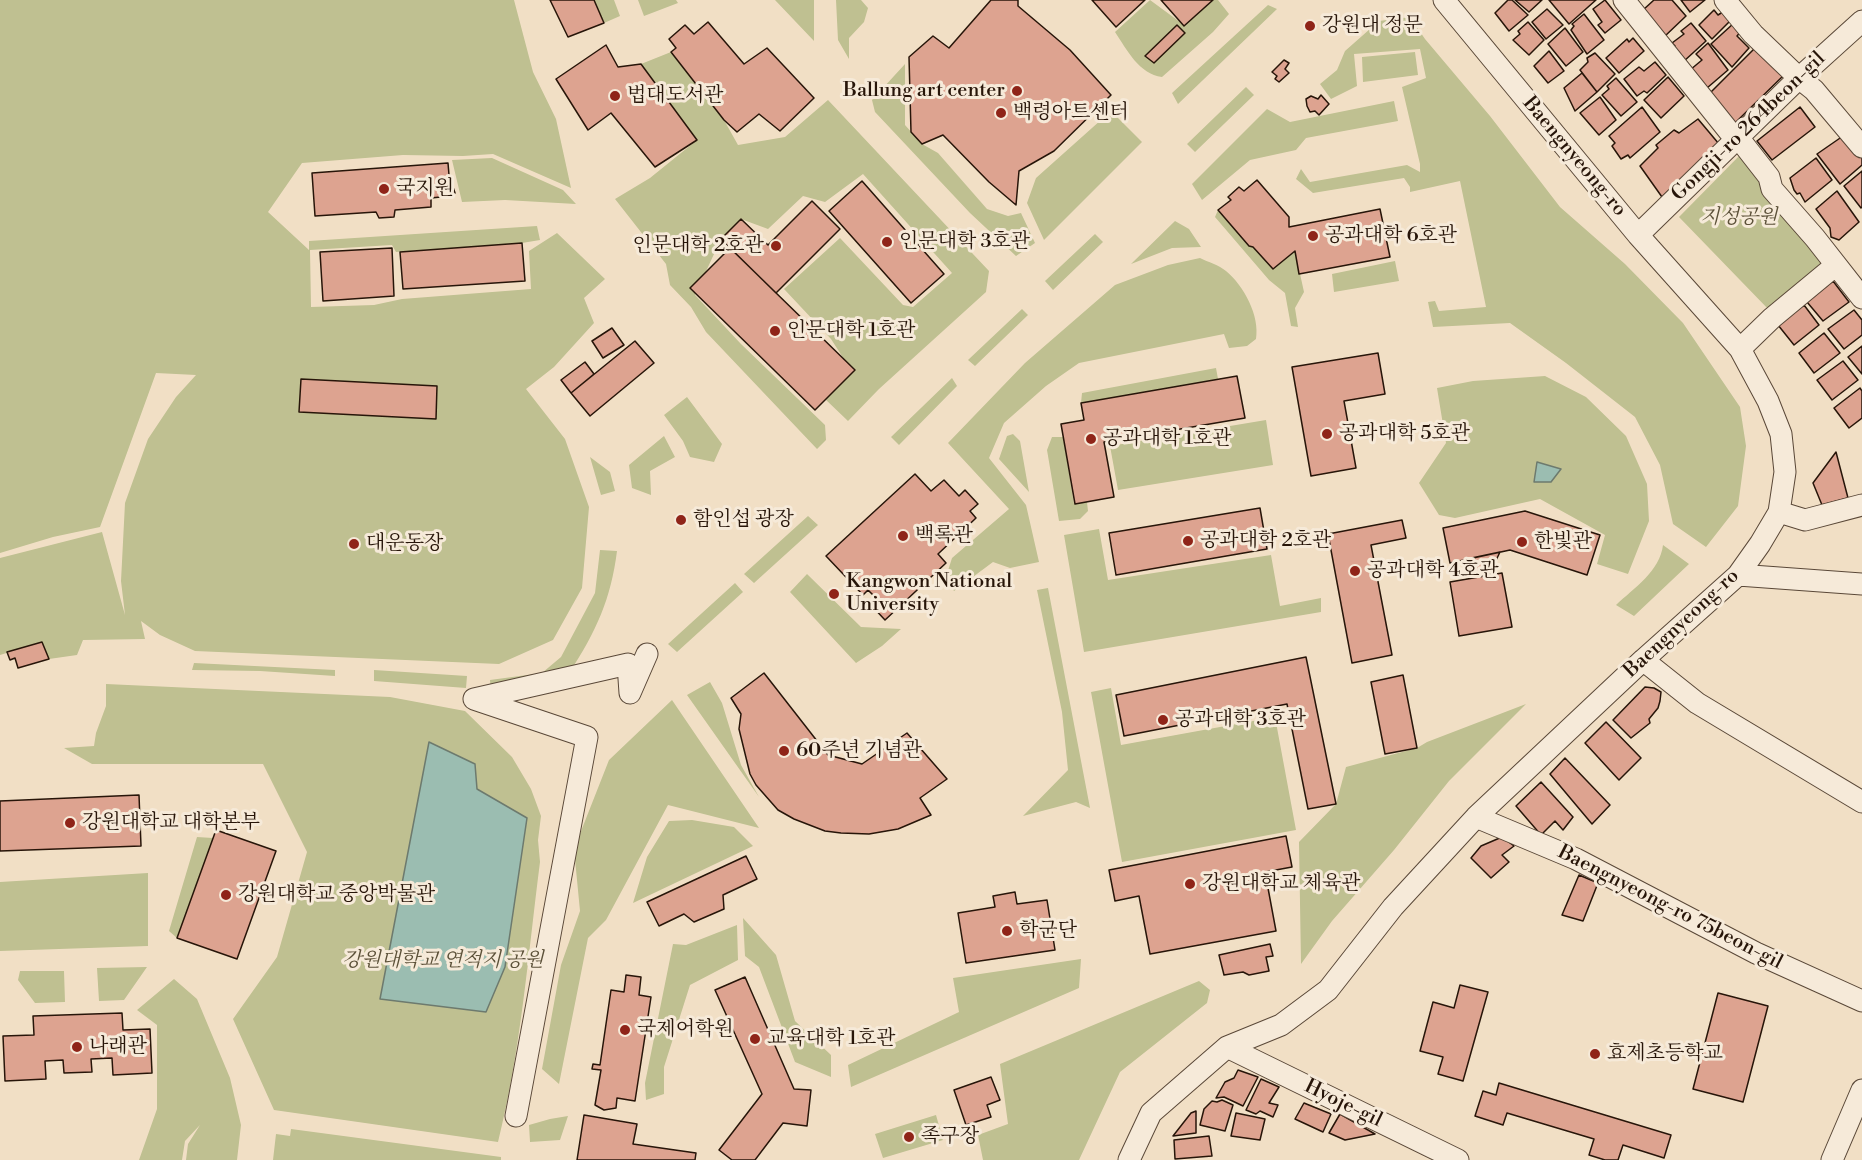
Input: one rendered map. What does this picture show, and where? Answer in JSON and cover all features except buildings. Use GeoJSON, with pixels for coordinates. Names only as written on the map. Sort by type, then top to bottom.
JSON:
{"type":"FeatureCollection","features":[{"type":"Feature","properties":{"kind":"street","name":"Baengnyeong-ro"},"geometry":{"type":"LineString","coordinates":[[1129,1160],[1151,1113],[1227,1047],[1281,1025],[1328,990],[1393,907],[1476,817],[1643,660],[1738,575],[1779,512],[1785,472],[1781,434],[1768,401],[1740,349],[1638,235],[1444,0]]}},
{"type":"Feature","properties":{"kind":"street"},"geometry":{"type":"LineString","coordinates":[[1624,0],[1736,140],[1744,145],[1769,177],[1772,189],[1862,298]]}},
{"type":"Feature","properties":{"kind":"street"},"geometry":{"type":"LineString","coordinates":[[1725,0],[1753,34],[1814,90],[1862,147]]}},
{"type":"Feature","properties":{"kind":"street","name":"Gongji-ro 264beon-gil"},"geometry":{"type":"LineString","coordinates":[[1638,235],[1799,78],[1862,21]]}},
{"type":"Feature","properties":{"kind":"street"},"geometry":{"type":"LineString","coordinates":[[1740,349],[1772,318],[1836,265]]}},
{"type":"Feature","properties":{"kind":"street"},"geometry":{"type":"LineString","coordinates":[[1779,512],[1805,520],[1862,505]]}},
{"type":"Feature","properties":{"kind":"street"},"geometry":{"type":"LineString","coordinates":[[1738,575],[1862,584]]}},
{"type":"Feature","properties":{"kind":"street"},"geometry":{"type":"LineString","coordinates":[[516,1116],[587,737],[474,699],[628,664],[630,693],[647,654]]}},
{"type":"Feature","properties":{"kind":"street"},"geometry":{"type":"LineString","coordinates":[[1643,660],[1697,703],[1862,802]]}},
{"type":"Feature","properties":{"kind":"street","name":"Baengnyeong-ro 75beon-gil"},"geometry":{"type":"LineString","coordinates":[[1476,817],[1576,859],[1756,953],[1862,1001]]}},
{"type":"Feature","properties":{"kind":"street","name":"Hyoje-gil"},"geometry":{"type":"LineString","coordinates":[[1227,1047],[1458,1160]]}},
{"type":"Feature","properties":{"kind":"street"},"geometry":{"type":"LineString","coordinates":[[1832,1160],[1862,1090]]}},
{"type":"Feature","properties":{"kind":"green space"},"geometry":{"type":"Polygon","coordinates":[[[0,0],[514,0],[533,72],[556,119],[571,188],[493,154],[403,155],[302,163],[268,212],[309,250],[309,241],[537,226],[540,240],[522,243],[396,252],[392,245],[310,250],[311,307],[374,305],[402,299],[531,289],[529,251],[557,233],[605,279],[584,298],[594,323],[554,367],[526,389],[565,439],[589,507],[582,588],[553,640],[499,664],[195,651],[160,635],[141,621],[145,639],[83,640],[77,655],[49,659],[42,642],[0,655],[0,558],[102,532],[125,615],[121,581],[125,503],[148,439],[176,397],[196,375],[156,373],[100,527],[53,537],[0,553],[0,0]]]}},
{"type":"Feature","properties":{"kind":"green space"},"geometry":{"type":"Polygon","coordinates":[[[594,0],[614,0],[620,16],[604,23],[594,0]]]}},
{"type":"Feature","properties":{"kind":"green space"},"geometry":{"type":"Polygon","coordinates":[[[638,0],[676,0],[678,3],[644,16],[638,0]]]}},
{"type":"Feature","properties":{"kind":"green space"},"geometry":{"type":"Polygon","coordinates":[[[775,0],[814,0],[814,41],[775,0]]]}},
{"type":"Feature","properties":{"kind":"green space"},"geometry":{"type":"Polygon","coordinates":[[[836,0],[861,0],[868,8],[864,22],[849,38],[849,59],[838,40],[836,0]]]}},
{"type":"Feature","properties":{"kind":"green space"},"geometry":{"type":"Polygon","coordinates":[[[1150,0],[1184,25],[1213,0],[1218,0],[1229,14],[1213,32],[1162,77],[1140,66],[1115,32],[1150,0]]]}},
{"type":"Feature","properties":{"kind":"green space"},"geometry":{"type":"Polygon","coordinates":[[[1268,5],[1277,9],[1178,104],[1172,93],[1268,5]]]}},
{"type":"Feature","properties":{"kind":"green space"},"geometry":{"type":"Polygon","coordinates":[[[1410,17],[1425,39],[1490,116],[1560,207],[1625,264],[1683,323],[1740,407],[1746,446],[1738,506],[1706,547],[1673,524],[1660,465],[1635,417],[1510,323],[1433,327],[1428,302],[1435,301],[1439,311],[1486,307],[1460,181],[1410,192],[1410,187],[1404,178],[1313,193],[1296,179],[1301,169],[1310,182],[1407,165],[1420,172],[1402,87],[1426,78],[1420,49],[1354,54],[1357,86],[1331,99],[1320,84],[1337,70],[1345,51],[1379,21],[1410,17]]]}},
{"type":"Feature","properties":{"kind":"green space"},"geometry":{"type":"Polygon","coordinates":[[[671,52],[724,120],[738,145],[785,137],[828,100],[989,271],[986,292],[879,389],[848,421],[825,399],[849,367],[831,339],[784,289],[840,238],[903,305],[913,307],[952,273],[863,174],[825,202],[803,196],[768,229],[741,219],[721,239],[695,295],[741,344],[825,425],[826,440],[817,449],[706,332],[691,307],[670,285],[666,264],[615,199],[650,178],[697,140],[641,64],[671,52]]]}},
{"type":"Feature","properties":{"kind":"green space"},"geometry":{"type":"Polygon","coordinates":[[[1415,52],[1418,75],[1363,82],[1362,57],[1415,52]]]}},
{"type":"Feature","properties":{"kind":"green space"},"geometry":{"type":"Polygon","coordinates":[[[905,64],[905,125],[922,144],[938,153],[987,209],[1008,216],[1021,213],[1035,243],[1016,256],[970,213],[875,112],[872,100],[905,64]]]}},
{"type":"Feature","properties":{"kind":"green space"},"geometry":{"type":"Polygon","coordinates":[[[1246,87],[1254,95],[1195,152],[1187,144],[1246,87]]]}},
{"type":"Feature","properties":{"kind":"green space"},"geometry":{"type":"Polygon","coordinates":[[[1394,101],[1398,121],[1306,138],[1296,150],[1250,160],[1202,200],[1192,184],[1267,109],[1290,122],[1394,101]]]}},
{"type":"Feature","properties":{"kind":"green space"},"geometry":{"type":"Polygon","coordinates":[[[1111,111],[1142,142],[1044,240],[1027,203],[1036,178],[1111,111]]]}},
{"type":"Feature","properties":{"kind":"green space","name":"지성공원"},"geometry":{"type":"Polygon","coordinates":[[[1742,153],[1831,261],[1770,311],[1679,217],[1742,153]]]}},
{"type":"Feature","properties":{"kind":"green space"},"geometry":{"type":"Polygon","coordinates":[[[492,158],[563,190],[576,204],[505,200],[462,202],[452,160],[492,158]]]}},
{"type":"Feature","properties":{"kind":"green space"},"geometry":{"type":"Polygon","coordinates":[[[1218,210],[1249,246],[1295,251],[1304,292],[1295,308],[1298,327],[1291,326],[1285,293],[1269,280],[1215,217],[1218,210]]]}},
{"type":"Feature","properties":{"kind":"green space"},"geometry":{"type":"Polygon","coordinates":[[[1175,221],[1189,229],[1201,247],[1172,248],[1131,264],[1175,221]]]}},
{"type":"Feature","properties":{"kind":"green space"},"geometry":{"type":"Polygon","coordinates":[[[1095,234],[1103,242],[1053,290],[1045,281],[1095,234]]]}},
{"type":"Feature","properties":{"kind":"green space"},"geometry":{"type":"Polygon","coordinates":[[[1200,258],[1223,269],[1239,285],[1253,311],[1257,330],[1256,339],[1247,346],[1229,348],[1224,334],[1079,363],[1046,386],[1004,423],[989,458],[1026,505],[1039,562],[1010,568],[993,562],[954,591],[946,577],[952,558],[1009,509],[948,443],[1025,363],[1115,285],[1168,265],[1200,258]]]}},
{"type":"Feature","properties":{"kind":"green space"},"geometry":{"type":"Polygon","coordinates":[[[1395,261],[1399,281],[1334,292],[1332,274],[1395,261]]]}},
{"type":"Feature","properties":{"kind":"green space"},"geometry":{"type":"Polygon","coordinates":[[[1022,309],[1028,315],[975,366],[968,360],[1022,309]]]}},
{"type":"Feature","properties":{"kind":"green space"},"geometry":{"type":"Polygon","coordinates":[[[1216,368],[1218,379],[1081,403],[1082,393],[1216,368]]]}},
{"type":"Feature","properties":{"kind":"green space"},"geometry":{"type":"Polygon","coordinates":[[[1545,376],[1586,397],[1626,436],[1647,484],[1649,521],[1628,574],[1597,564],[1605,535],[1540,499],[1455,518],[1439,515],[1419,483],[1446,443],[1437,388],[1473,381],[1545,376]]]}},
{"type":"Feature","properties":{"kind":"green space"},"geometry":{"type":"Polygon","coordinates":[[[952,378],[957,386],[899,445],[891,437],[952,378]]]}},
{"type":"Feature","properties":{"kind":"green space"},"geometry":{"type":"Polygon","coordinates":[[[687,397],[722,444],[714,462],[690,457],[683,441],[664,415],[687,397]]]}},
{"type":"Feature","properties":{"kind":"green space"},"geometry":{"type":"Polygon","coordinates":[[[1266,420],[1273,465],[1118,490],[1110,446],[1266,420]]]}},
{"type":"Feature","properties":{"kind":"green space"},"geometry":{"type":"Polygon","coordinates":[[[1013,434],[1020,441],[1029,492],[999,459],[1007,436],[1013,434]]]}},
{"type":"Feature","properties":{"kind":"green space"},"geometry":{"type":"Polygon","coordinates":[[[664,436],[675,457],[650,471],[651,495],[632,488],[629,465],[664,436]]]}},
{"type":"Feature","properties":{"kind":"green space"},"geometry":{"type":"Polygon","coordinates":[[[1052,437],[1063,437],[1074,504],[1087,502],[1088,511],[1080,519],[1059,521],[1047,450],[1052,437]]]}},
{"type":"Feature","properties":{"kind":"green space"},"geometry":{"type":"Polygon","coordinates":[[[590,457],[610,472],[615,491],[601,495],[590,457]]]}},
{"type":"Feature","properties":{"kind":"green space"},"geometry":{"type":"Polygon","coordinates":[[[808,516],[818,525],[754,583],[744,574],[808,516]]]}},
{"type":"Feature","properties":{"kind":"green space"},"geometry":{"type":"Polygon","coordinates":[[[1099,529],[1108,580],[1271,555],[1280,606],[1321,598],[1321,612],[1084,652],[1064,535],[1099,529]]]}},
{"type":"Feature","properties":{"kind":"green space"},"geometry":{"type":"Polygon","coordinates":[[[1663,545],[1689,564],[1634,616],[1616,605],[1652,571],[1663,545]]]}},
{"type":"Feature","properties":{"kind":"green space"},"geometry":{"type":"Polygon","coordinates":[[[600,550],[617,551],[611,585],[601,615],[569,673],[491,694],[490,680],[542,673],[561,657],[595,593],[600,550]]]}},
{"type":"Feature","properties":{"kind":"green space"},"geometry":{"type":"Polygon","coordinates":[[[807,574],[861,627],[901,629],[882,646],[856,663],[790,592],[807,574]]]}},
{"type":"Feature","properties":{"kind":"green space"},"geometry":{"type":"Polygon","coordinates":[[[735,583],[743,592],[677,652],[668,644],[735,583]]]}},
{"type":"Feature","properties":{"kind":"green space"},"geometry":{"type":"Polygon","coordinates":[[[1048,588],[1090,808],[1076,802],[1023,816],[1068,770],[1062,712],[1037,590],[1048,588]]]}},
{"type":"Feature","properties":{"kind":"green space"},"geometry":{"type":"Polygon","coordinates":[[[194,663],[335,670],[335,676],[260,671],[192,670],[194,663]]]}},
{"type":"Feature","properties":{"kind":"green space"},"geometry":{"type":"Polygon","coordinates":[[[374,670],[467,676],[466,688],[374,681],[374,670]]]}},
{"type":"Feature","properties":{"kind":"green space"},"geometry":{"type":"Polygon","coordinates":[[[710,682],[722,703],[741,765],[759,797],[687,695],[710,682]]]}},
{"type":"Feature","properties":{"kind":"green space","name":"강원대학교 연적지 공원"},"geometry":{"type":"Polygon","coordinates":[[[106,684],[390,697],[465,711],[512,757],[531,789],[541,816],[538,840],[540,862],[513,1073],[498,1142],[274,1110],[233,1019],[277,957],[307,852],[263,764],[92,764],[64,748],[94,746],[96,733],[106,706],[106,684]]]}},
{"type":"Feature","properties":{"kind":"green space"},"geometry":{"type":"Polygon","coordinates":[[[1111,688],[1121,745],[1275,717],[1296,830],[1122,862],[1091,692],[1111,688]]]}},
{"type":"Feature","properties":{"kind":"green space"},"geometry":{"type":"Polygon","coordinates":[[[672,700],[759,828],[668,805],[606,920],[588,938],[559,1084],[542,1069],[561,965],[580,911],[574,849],[609,760],[672,700]]]}},
{"type":"Feature","properties":{"kind":"green space"},"geometry":{"type":"Polygon","coordinates":[[[1526,704],[1449,781],[1394,850],[1332,921],[1301,964],[1299,842],[1336,804],[1346,767],[1417,748],[1427,742],[1526,704]]]}},
{"type":"Feature","properties":{"kind":"green space"},"geometry":{"type":"Polygon","coordinates":[[[692,820],[734,827],[753,846],[633,903],[647,857],[669,821],[692,820]]]}},
{"type":"Feature","properties":{"kind":"green space"},"geometry":{"type":"Polygon","coordinates":[[[197,837],[213,838],[177,938],[169,931],[197,837]]]}},
{"type":"Feature","properties":{"kind":"green space"},"geometry":{"type":"Polygon","coordinates":[[[148,873],[148,946],[0,951],[0,882],[148,873]]]}},
{"type":"Feature","properties":{"kind":"green space"},"geometry":{"type":"Polygon","coordinates":[[[743,918],[776,955],[795,1021],[831,1055],[831,1077],[795,1062],[759,967],[745,956],[743,918]]]}},
{"type":"Feature","properties":{"kind":"green space"},"geometry":{"type":"Polygon","coordinates":[[[737,925],[738,960],[690,985],[664,1067],[664,1094],[646,1100],[645,1083],[673,944],[686,945],[737,925]]]}},
{"type":"Feature","properties":{"kind":"green space"},"geometry":{"type":"Polygon","coordinates":[[[1081,959],[1079,988],[851,1087],[848,1065],[959,1012],[953,978],[1081,959]]]}},
{"type":"Feature","properties":{"kind":"green space"},"geometry":{"type":"Polygon","coordinates":[[[147,967],[124,1000],[99,1001],[97,968],[147,967]]]}},
{"type":"Feature","properties":{"kind":"green space"},"geometry":{"type":"Polygon","coordinates":[[[20,971],[64,971],[65,1002],[35,1003],[18,980],[20,971]]]}},
{"type":"Feature","properties":{"kind":"green space"},"geometry":{"type":"Polygon","coordinates":[[[174,979],[197,999],[230,1078],[241,1125],[237,1160],[186,1160],[188,1144],[200,1125],[185,1141],[182,1160],[139,1160],[157,1109],[157,1025],[137,1010],[174,979]]]}},
{"type":"Feature","properties":{"kind":"green space"},"geometry":{"type":"Polygon","coordinates":[[[1199,981],[1210,990],[1207,1003],[1120,1072],[1079,1160],[983,1160],[978,1135],[1008,1124],[1000,1064],[1199,981]]]}},
{"type":"Feature","properties":{"kind":"green space","name":"족구장"},"geometry":{"type":"Polygon","coordinates":[[[936,1115],[943,1140],[883,1158],[875,1134],[936,1115]]]}},
{"type":"Feature","properties":{"kind":"green space"},"geometry":{"type":"Polygon","coordinates":[[[568,1116],[560,1140],[530,1142],[529,1125],[568,1116]]]}},
{"type":"Feature","properties":{"kind":"green space"},"geometry":{"type":"Polygon","coordinates":[[[291,1129],[501,1157],[501,1160],[273,1160],[276,1134],[290,1136],[291,1129]]]}},
{"type":"Feature","properties":{"kind":"water"},"geometry":{"type":"Polygon","coordinates":[[[1537,462],[1561,469],[1551,482],[1534,482],[1537,462]]]}},
{"type":"Feature","properties":{"kind":"water"},"geometry":{"type":"Polygon","coordinates":[[[429,742],[475,764],[477,789],[527,818],[505,967],[486,1012],[380,999],[429,742]]]}},
{"type":"Feature","properties":{"kind":"place","name":"강원대 정문"},"geometry":{"type":"Point","coordinates":[1310,26]}},
{"type":"Feature","properties":{"kind":"place","name":"Ballung art center"},"geometry":{"type":"Point","coordinates":[1017,91]}},
{"type":"Feature","properties":{"kind":"place","name":"법대도서관"},"geometry":{"type":"Point","coordinates":[615,96]}},
{"type":"Feature","properties":{"kind":"place","name":"백령아트센터"},"geometry":{"type":"Point","coordinates":[1001,113]}},
{"type":"Feature","properties":{"kind":"place","name":"국지원"},"geometry":{"type":"Point","coordinates":[384,189]}},
{"type":"Feature","properties":{"kind":"place","name":"공과대학 6호관"},"geometry":{"type":"Point","coordinates":[1313,236]}},
{"type":"Feature","properties":{"kind":"place","name":"인문대학 3호관"},"geometry":{"type":"Point","coordinates":[887,242]}},
{"type":"Feature","properties":{"kind":"place","name":"인문대학 2호관"},"geometry":{"type":"Point","coordinates":[776,246]}},
{"type":"Feature","properties":{"kind":"place","name":"인문대학 1호관"},"geometry":{"type":"Point","coordinates":[775,331]}},
{"type":"Feature","properties":{"kind":"place","name":"공과대학 5호관"},"geometry":{"type":"Point","coordinates":[1327,434]}},
{"type":"Feature","properties":{"kind":"place","name":"공과대학 1호관"},"geometry":{"type":"Point","coordinates":[1091,439]}},
{"type":"Feature","properties":{"kind":"place","name":"함인섭 광장"},"geometry":{"type":"Point","coordinates":[681,520]}},
{"type":"Feature","properties":{"kind":"place","name":"백록관"},"geometry":{"type":"Point","coordinates":[903,536]}},
{"type":"Feature","properties":{"kind":"place","name":"공과대학 2호관"},"geometry":{"type":"Point","coordinates":[1188,541]}},
{"type":"Feature","properties":{"kind":"place","name":"한빛관"},"geometry":{"type":"Point","coordinates":[1522,542]}},
{"type":"Feature","properties":{"kind":"place","name":"대운동장"},"geometry":{"type":"Point","coordinates":[354,544]}},
{"type":"Feature","properties":{"kind":"place","name":"공과대학 4호관"},"geometry":{"type":"Point","coordinates":[1355,571]}},
{"type":"Feature","properties":{"kind":"place","name":"Kangwon National University"},"geometry":{"type":"Point","coordinates":[834,594]}},
{"type":"Feature","properties":{"kind":"place","name":"공과대학 3호관"},"geometry":{"type":"Point","coordinates":[1163,720]}},
{"type":"Feature","properties":{"kind":"place","name":"60주년 기념관"},"geometry":{"type":"Point","coordinates":[784,751]}},
{"type":"Feature","properties":{"kind":"place","name":"강원대학교 대학본부"},"geometry":{"type":"Point","coordinates":[70,823]}},
{"type":"Feature","properties":{"kind":"place","name":"강원대학교 체육관"},"geometry":{"type":"Point","coordinates":[1190,884]}},
{"type":"Feature","properties":{"kind":"place","name":"강원대학교 중앙박물관"},"geometry":{"type":"Point","coordinates":[226,895]}},
{"type":"Feature","properties":{"kind":"place","name":"학군단"},"geometry":{"type":"Point","coordinates":[1007,931]}},
{"type":"Feature","properties":{"kind":"place","name":"국제어학원"},"geometry":{"type":"Point","coordinates":[625,1030]}},
{"type":"Feature","properties":{"kind":"place","name":"교육대학 1호관"},"geometry":{"type":"Point","coordinates":[755,1039]}},
{"type":"Feature","properties":{"kind":"place","name":"나래관"},"geometry":{"type":"Point","coordinates":[77,1047]}},
{"type":"Feature","properties":{"kind":"place","name":"효제초등학교"},"geometry":{"type":"Point","coordinates":[1595,1054]}},
{"type":"Feature","properties":{"kind":"place","name":"족구장"},"geometry":{"type":"Point","coordinates":[909,1137]}}]}
